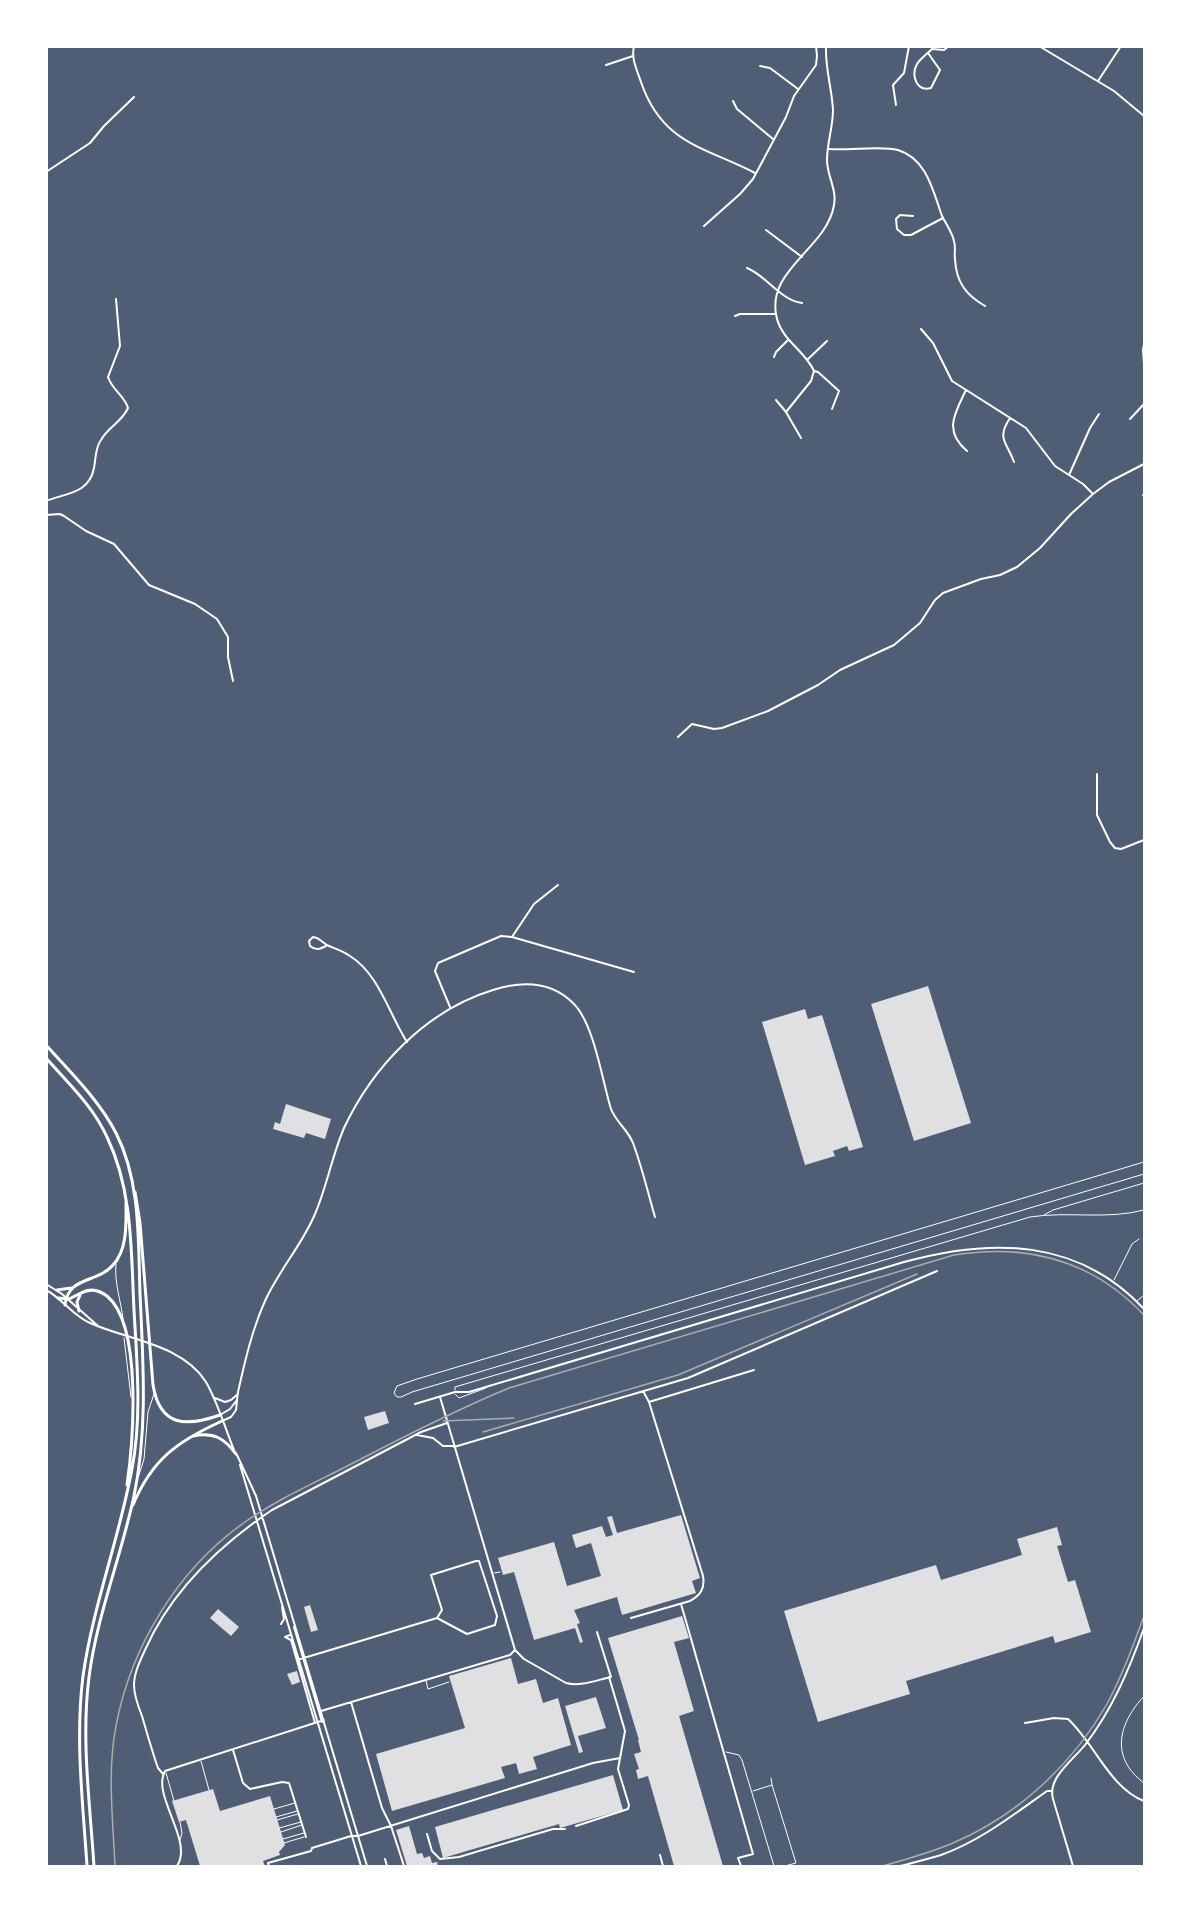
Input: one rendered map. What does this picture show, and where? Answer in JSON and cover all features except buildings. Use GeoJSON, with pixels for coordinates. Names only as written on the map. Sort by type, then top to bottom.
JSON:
{"type":"FeatureCollection","features":[{"type":"Feature","properties":{"kind":"main road"},"geometry":{"type":"LineString","coordinates":[[46,1045],[88,1092],[108,1120],[122,1148],[136,1196],[140,1223],[154,1392],[163,1410],[170,1417],[179,1421],[197,1423],[220,1415]]}},
{"type":"Feature","properties":{"kind":"main road"},"geometry":{"type":"LineString","coordinates":[[46,1058],[79,1094],[99,1122],[114,1154],[126,1195],[130,1225],[137,1394],[134,1456],[94,1617],[81,1697],[80,1737],[87,1866]]}},
{"type":"Feature","properties":{"kind":"main road"},"geometry":{"type":"LineString","coordinates":[[94,1866],[87,1738],[89,1677],[136,1482],[142,1447],[144,1404],[138,1240],[132,1181]]}},
{"type":"Feature","properties":{"kind":"main road"},"geometry":{"type":"LineString","coordinates":[[65,1305],[66,1295],[73,1288],[85,1280],[104,1273],[116,1262],[125,1236],[126,1195]]}},
{"type":"Feature","properties":{"kind":"main road"},"geometry":{"type":"LineString","coordinates":[[57,1290],[73,1288]]}},
{"type":"Feature","properties":{"kind":"main road"},"geometry":{"type":"LineString","coordinates":[[58,1298],[66,1298],[92,1290],[104,1294],[116,1308],[124,1327],[132,1371],[134,1405],[126,1495]]}},
{"type":"Feature","properties":{"kind":"main road"},"geometry":{"type":"LineString","coordinates":[[79,1311],[77,1302],[81,1293]]}},
{"type":"Feature","properties":{"kind":"main road"},"geometry":{"type":"LineString","coordinates":[[126,1525],[146,1478],[167,1453],[189,1437],[222,1421]]}},
{"type":"Feature","properties":{"kind":"main road"},"geometry":{"type":"LineString","coordinates":[[189,1437],[206,1434],[217,1436],[226,1442],[236,1454]]}},
{"type":"Feature","properties":{"kind":"street"},"geometry":{"type":"LineString","coordinates":[[634,46],[633,56],[643,87],[662,120],[694,147],[730,160],[756,174]]}},
{"type":"Feature","properties":{"kind":"street"},"geometry":{"type":"LineString","coordinates":[[704,226],[740,194],[756,174],[798,89],[816,65],[816,46]]}},
{"type":"Feature","properties":{"kind":"street"},"geometry":{"type":"LineString","coordinates":[[826,46],[833,113],[827,162],[835,192],[833,210],[820,238],[789,270],[778,291],[776,314],[788,340],[814,371],[839,391],[832,409]]}},
{"type":"Feature","properties":{"kind":"street"},"geometry":{"type":"LineString","coordinates":[[896,105],[893,85],[904,73],[909,46]]}},
{"type":"Feature","properties":{"kind":"street"},"geometry":{"type":"LineString","coordinates":[[928,53],[940,70],[931,88],[924,89],[916,83],[915,70],[918,62],[928,53],[934,48],[944,50],[948,46]]}},
{"type":"Feature","properties":{"kind":"street"},"geometry":{"type":"LineString","coordinates":[[1039,46],[1124,98],[1144,116]]}},
{"type":"Feature","properties":{"kind":"street"},"geometry":{"type":"LineString","coordinates":[[1098,81],[1121,46]]}},
{"type":"Feature","properties":{"kind":"street"},"geometry":{"type":"LineString","coordinates":[[606,65],[633,56]]}},
{"type":"Feature","properties":{"kind":"street"},"geometry":{"type":"LineString","coordinates":[[760,66],[770,68],[798,89]]}},
{"type":"Feature","properties":{"kind":"street"},"geometry":{"type":"LineString","coordinates":[[46,172],[90,143],[134,97]]}},
{"type":"Feature","properties":{"kind":"street"},"geometry":{"type":"LineString","coordinates":[[733,101],[737,108],[773,140]]}},
{"type":"Feature","properties":{"kind":"street"},"geometry":{"type":"LineString","coordinates":[[829,149],[894,149],[904,153],[925,172],[932,184],[954,242],[955,265],[959,281],[970,296],[985,306]]}},
{"type":"Feature","properties":{"kind":"street"},"geometry":{"type":"LineString","coordinates":[[913,216],[900,215],[896,219],[898,231],[904,235],[911,235],[929,224],[944,219]]}},
{"type":"Feature","properties":{"kind":"street"},"geometry":{"type":"LineString","coordinates":[[766,230],[802,257]]}},
{"type":"Feature","properties":{"kind":"street"},"geometry":{"type":"LineString","coordinates":[[747,268],[778,291],[802,303]]}},
{"type":"Feature","properties":{"kind":"street"},"geometry":{"type":"LineString","coordinates":[[46,501],[74,493],[84,485],[94,468],[96,450],[101,438],[120,421],[128,408],[108,377],[120,342],[116,299]]}},
{"type":"Feature","properties":{"kind":"street"},"geometry":{"type":"LineString","coordinates":[[735,316],[776,314]]}},
{"type":"Feature","properties":{"kind":"street"},"geometry":{"type":"LineString","coordinates":[[921,329],[933,343],[948,376],[1026,428],[1054,466],[1093,494]]}},
{"type":"Feature","properties":{"kind":"street"},"geometry":{"type":"LineString","coordinates":[[774,357],[788,340]]}},
{"type":"Feature","properties":{"kind":"street"},"geometry":{"type":"LineString","coordinates":[[807,360],[827,342]]}},
{"type":"Feature","properties":{"kind":"street"},"geometry":{"type":"LineString","coordinates":[[1144,344],[1144,363]]}},
{"type":"Feature","properties":{"kind":"street"},"geometry":{"type":"LineString","coordinates":[[786,412],[811,381],[814,371]]}},
{"type":"Feature","properties":{"kind":"street"},"geometry":{"type":"LineString","coordinates":[[966,390],[954,416],[953,425],[961,446],[967,451]]}},
{"type":"Feature","properties":{"kind":"street"},"geometry":{"type":"LineString","coordinates":[[776,400],[801,438]]}},
{"type":"Feature","properties":{"kind":"street"},"geometry":{"type":"LineString","coordinates":[[1130,419],[1144,404]]}},
{"type":"Feature","properties":{"kind":"street"},"geometry":{"type":"LineString","coordinates":[[1069,475],[1090,428],[1099,414]]}},
{"type":"Feature","properties":{"kind":"street"},"geometry":{"type":"LineString","coordinates":[[1010,418],[1004,428],[1003,437],[1014,462]]}},
{"type":"Feature","properties":{"kind":"street"},"geometry":{"type":"LineString","coordinates":[[678,737],[692,724],[714,729],[722,728],[768,711],[818,685],[840,670],[894,645],[920,623],[939,596],[948,590],[1000,575],[1017,567],[1040,548],[1093,494],[1109,482],[1144,464]]}},
{"type":"Feature","properties":{"kind":"street"},"geometry":{"type":"LineString","coordinates":[[46,515],[64,516],[86,531],[114,544],[149,585],[195,604],[217,619],[228,637],[228,657],[233,681]]}},
{"type":"Feature","properties":{"kind":"street"},"geometry":{"type":"LineString","coordinates":[[1096,774],[1097,815],[1110,842],[1115,848],[1121,849],[1144,840]]}},
{"type":"Feature","properties":{"kind":"street"},"geometry":{"type":"LineString","coordinates":[[512,937],[534,904],[558,885]]}},
{"type":"Feature","properties":{"kind":"street"},"geometry":{"type":"LineString","coordinates":[[450,1007],[435,971],[438,963],[501,936],[512,937],[634,972]]}},
{"type":"Feature","properties":{"kind":"street"},"geometry":{"type":"LineString","coordinates":[[326,946],[314,949],[310,946],[309,941],[317,938],[326,946],[339,949],[361,964],[374,981],[407,1042]]}},
{"type":"Feature","properties":{"kind":"street"},"geometry":{"type":"LineString","coordinates":[[222,1421],[231,1417],[235,1412],[252,1336],[261,1310],[275,1281],[306,1233],[315,1214],[344,1129],[374,1081],[407,1042],[428,1022],[450,1007],[496,989],[529,984],[554,990],[575,1005],[585,1019],[612,1110],[633,1143],[655,1217]]}},
{"type":"Feature","properties":{"kind":"street"},"geometry":{"type":"LineString","coordinates":[[415,1404],[455,1392],[469,1392],[904,1262],[950,1251],[998,1246],[1042,1251],[1075,1261],[1113,1282],[1144,1309]]}},
{"type":"Feature","properties":{"kind":"street"},"geometry":{"type":"LineString","coordinates":[[417,1435],[433,1438],[444,1446],[454,1446],[687,1378],[937,1270]]}},
{"type":"Feature","properties":{"kind":"street"},"geometry":{"type":"LineString","coordinates":[[46,1284],[57,1290],[98,1326]]}},
{"type":"Feature","properties":{"kind":"street"},"geometry":{"type":"LineString","coordinates":[[46,1290],[85,1321],[167,1351],[192,1366],[206,1383],[256,1496],[293,1618],[301,1659],[320,1723],[367,1866]]}},
{"type":"Feature","properties":{"kind":"street"},"geometry":{"type":"LineString","coordinates":[[649,1402],[754,1370]]}},
{"type":"Feature","properties":{"kind":"street"},"geometry":{"type":"LineString","coordinates":[[631,1618],[690,1601],[701,1593],[704,1581],[649,1402],[643,1391]]}},
{"type":"Feature","properties":{"kind":"street"},"geometry":{"type":"LineString","coordinates":[[212,1396],[225,1402],[238,1395]]}},
{"type":"Feature","properties":{"kind":"street"},"geometry":{"type":"LineString","coordinates":[[220,1415],[232,1407],[238,1395]]}},
{"type":"Feature","properties":{"kind":"street"},"geometry":{"type":"LineString","coordinates":[[440,1397],[515,1650],[524,1659],[572,1685],[610,1677]]}},
{"type":"Feature","properties":{"kind":"street"},"geometry":{"type":"LineString","coordinates":[[164,1773],[158,1768],[139,1707],[134,1688],[134,1677],[148,1644],[180,1594],[211,1558],[249,1525],[272,1510],[433,1427],[447,1423]]}},
{"type":"Feature","properties":{"kind":"street"},"geometry":{"type":"LineString","coordinates":[[236,1454],[294,1643],[321,1711],[320,1723]]}},
{"type":"Feature","properties":{"kind":"street"},"geometry":{"type":"LineString","coordinates":[[301,1659],[437,1618],[442,1610],[431,1575],[479,1561],[497,1616],[495,1624],[467,1634],[437,1618]]}},
{"type":"Feature","properties":{"kind":"street"},"geometry":{"type":"LineString","coordinates":[[681,1604],[753,1854],[738,1858],[741,1866]]}},
{"type":"Feature","properties":{"kind":"street"},"geometry":{"type":"LineString","coordinates":[[281,1624],[285,1619],[283,1605]]}},
{"type":"Feature","properties":{"kind":"street"},"geometry":{"type":"LineString","coordinates":[[293,1618],[301,1659],[361,1866]]}},
{"type":"Feature","properties":{"kind":"street"},"geometry":{"type":"LineString","coordinates":[[294,1627],[285,1637],[294,1643]]}},
{"type":"Feature","properties":{"kind":"street"},"geometry":{"type":"LineString","coordinates":[[1073,1866],[1051,1791],[1054,1782],[1083,1748],[1104,1718],[1127,1673],[1144,1629]]}},
{"type":"Feature","properties":{"kind":"street"},"geometry":{"type":"LineString","coordinates":[[576,1826],[628,1809],[618,1769],[625,1731],[597,1632]]}},
{"type":"Feature","properties":{"kind":"street"},"geometry":{"type":"LineString","coordinates":[[291,1640],[301,1659]]}},
{"type":"Feature","properties":{"kind":"street"},"geometry":{"type":"LineString","coordinates":[[321,1711],[510,1655],[515,1650]]}},
{"type":"Feature","properties":{"kind":"street"},"geometry":{"type":"LineString","coordinates":[[351,1702],[382,1808],[391,1826],[404,1866]]}},
{"type":"Feature","properties":{"kind":"street"},"geometry":{"type":"LineString","coordinates":[[1025,1723],[1061,1717],[1068,1719],[1092,1746],[1121,1786],[1128,1793],[1144,1801]]}},
{"type":"Feature","properties":{"kind":"street"},"geometry":{"type":"LineString","coordinates":[[164,1773],[320,1723]]}},
{"type":"Feature","properties":{"kind":"street"},"geometry":{"type":"LineString","coordinates":[[233,1750],[246,1787],[254,1790],[286,1782],[289,1784],[305,1835]]}},
{"type":"Feature","properties":{"kind":"street"},"geometry":{"type":"LineString","coordinates":[[269,1865],[351,1836],[391,1826],[582,1766],[620,1758]]}},
{"type":"Feature","properties":{"kind":"street"},"geometry":{"type":"LineString","coordinates":[[164,1773],[162,1783],[180,1842],[182,1857],[177,1866]]}},
{"type":"Feature","properties":{"kind":"street"},"geometry":{"type":"LineString","coordinates":[[900,1866],[942,1854],[980,1836],[1047,1791],[1051,1791]]}},
{"type":"Feature","properties":{"kind":"street"},"geometry":{"type":"LineString","coordinates":[[427,1834],[432,1851],[440,1859],[459,1857],[553,1829],[565,1829]]}},
{"type":"Feature","properties":{"kind":"street"},"geometry":{"type":"LineString","coordinates":[[660,1855],[663,1866]]}},
{"type":"Feature","properties":{"kind":"street"},"geometry":{"type":"LineString","coordinates":[[385,1859],[387,1866]]}},
{"type":"Feature","properties":{"kind":"lane"},"geometry":{"type":"LineString","coordinates":[[1144,1162],[417,1379],[397,1386],[394,1393],[397,1397],[401,1397],[1144,1174]]}},
{"type":"Feature","properties":{"kind":"lane"},"geometry":{"type":"LineString","coordinates":[[500,1382],[464,1398],[459,1398],[455,1392],[455,1387],[1144,1183]]}},
{"type":"Feature","properties":{"kind":"lane"},"geometry":{"type":"LineString","coordinates":[[1042,1215],[1114,1216],[1144,1210]]}},
{"type":"Feature","properties":{"kind":"lane"},"geometry":{"type":"LineString","coordinates":[[1113,1282],[1132,1244],[1139,1239]]}},
{"type":"Feature","properties":{"kind":"lane"},"geometry":{"type":"LineString","coordinates":[[116,1262],[115,1277],[121,1298],[124,1327]]}},
{"type":"Feature","properties":{"kind":"lane"},"geometry":{"type":"LineString","coordinates":[[1137,1301],[1144,1295]]}},
{"type":"Feature","properties":{"kind":"lane"},"geometry":{"type":"LineString","coordinates":[[136,1482],[144,1459],[148,1412],[154,1392]]}},
{"type":"Feature","properties":{"kind":"lane"},"geometry":{"type":"LineString","coordinates":[[492,1574],[500,1572]]}},
{"type":"Feature","properties":{"kind":"lane"},"geometry":{"type":"LineString","coordinates":[[688,1595],[690,1601]]}},
{"type":"Feature","properties":{"kind":"lane"},"geometry":{"type":"LineString","coordinates":[[681,1604],[682,1597]]}},
{"type":"Feature","properties":{"kind":"lane"},"geometry":{"type":"LineString","coordinates":[[676,1599],[681,1604]]}},
{"type":"Feature","properties":{"kind":"lane"},"geometry":{"type":"LineString","coordinates":[[668,1601],[670,1607]]}},
{"type":"Feature","properties":{"kind":"lane"},"geometry":{"type":"LineString","coordinates":[[660,1603],[662,1609]]}},
{"type":"Feature","properties":{"kind":"lane"},"geometry":{"type":"LineString","coordinates":[[656,1605],[658,1610]]}},
{"type":"Feature","properties":{"kind":"lane"},"geometry":{"type":"LineString","coordinates":[[650,1606],[652,1612]]}},
{"type":"Feature","properties":{"kind":"lane"},"geometry":{"type":"LineString","coordinates":[[644,1608],[646,1614]]}},
{"type":"Feature","properties":{"kind":"lane"},"geometry":{"type":"LineString","coordinates":[[637,1610],[639,1616]]}},
{"type":"Feature","properties":{"kind":"lane"},"geometry":{"type":"LineString","coordinates":[[629,1613],[631,1618]]}},
{"type":"Feature","properties":{"kind":"lane"},"geometry":{"type":"LineString","coordinates":[[425,1680],[428,1689],[449,1682]]}},
{"type":"Feature","properties":{"kind":"lane"},"geometry":{"type":"LineString","coordinates":[[1144,1696],[1126,1719],[1122,1742],[1128,1765],[1144,1783]]}},
{"type":"Feature","properties":{"kind":"lane"},"geometry":{"type":"LineString","coordinates":[[723,1754],[733,1752],[739,1755],[745,1767],[774,1866]]}},
{"type":"Feature","properties":{"kind":"lane"},"geometry":{"type":"LineString","coordinates":[[200,1760],[209,1790]]}},
{"type":"Feature","properties":{"kind":"lane"},"geometry":{"type":"LineString","coordinates":[[164,1773],[174,1801]]}},
{"type":"Feature","properties":{"kind":"lane"},"geometry":{"type":"LineString","coordinates":[[771,1778],[796,1863],[785,1866]]}},
{"type":"Feature","properties":{"kind":"lane"},"geometry":{"type":"LineString","coordinates":[[751,1791],[772,1785]]}},
{"type":"Feature","properties":{"kind":"lane"},"geometry":{"type":"LineString","coordinates":[[274,1809],[295,1803]]}},
{"type":"Feature","properties":{"kind":"lane"},"geometry":{"type":"LineString","coordinates":[[276,1817],[298,1812]]}},
{"type":"Feature","properties":{"kind":"lane"},"geometry":{"type":"LineString","coordinates":[[277,1820],[298,1812]]}},
{"type":"Feature","properties":{"kind":"lane"},"geometry":{"type":"LineString","coordinates":[[180,1822],[182,1833],[180,1842]]}},
{"type":"Feature","properties":{"kind":"lane"},"geometry":{"type":"LineString","coordinates":[[279,1828],[302,1823]]}},
{"type":"Feature","properties":{"kind":"lane"},"geometry":{"type":"LineString","coordinates":[[281,1832],[302,1823]]}},
{"type":"Feature","properties":{"kind":"lane"},"geometry":{"type":"LineString","coordinates":[[283,1839],[305,1835]]}},
{"type":"Feature","properties":{"kind":"lane"},"geometry":{"type":"LineString","coordinates":[[284,1843],[305,1835]]}},
{"type":"Feature","properties":{"kind":"water"},"geometry":{"type":"Polygon","coordinates":[[[47,47],[1144,47],[1144,1866],[47,1866],[47,47]]]}},
{"type":"Feature","properties":{"kind":"railway"},"geometry":{"type":"LineString","coordinates":[[115,1866],[111,1796],[113,1743],[123,1696],[133,1667],[161,1612],[199,1562],[245,1522],[285,1497],[432,1423],[509,1388],[954,1255],[1008,1252],[1033,1254],[1057,1260],[1103,1281],[1124,1296],[1144,1315]]}},
{"type":"Feature","properties":{"kind":"railway"},"geometry":{"type":"LineString","coordinates":[[483,1432],[678,1375],[917,1274]]}},
{"type":"Feature","properties":{"kind":"railway"},"geometry":{"type":"LineString","coordinates":[[443,1421],[514,1418]]}},
{"type":"Feature","properties":{"kind":"railway"},"geometry":{"type":"LineString","coordinates":[[883,1866],[936,1850],[977,1832],[1021,1803],[1060,1768],[1077,1748],[1107,1704],[1144,1616]]}}]}
